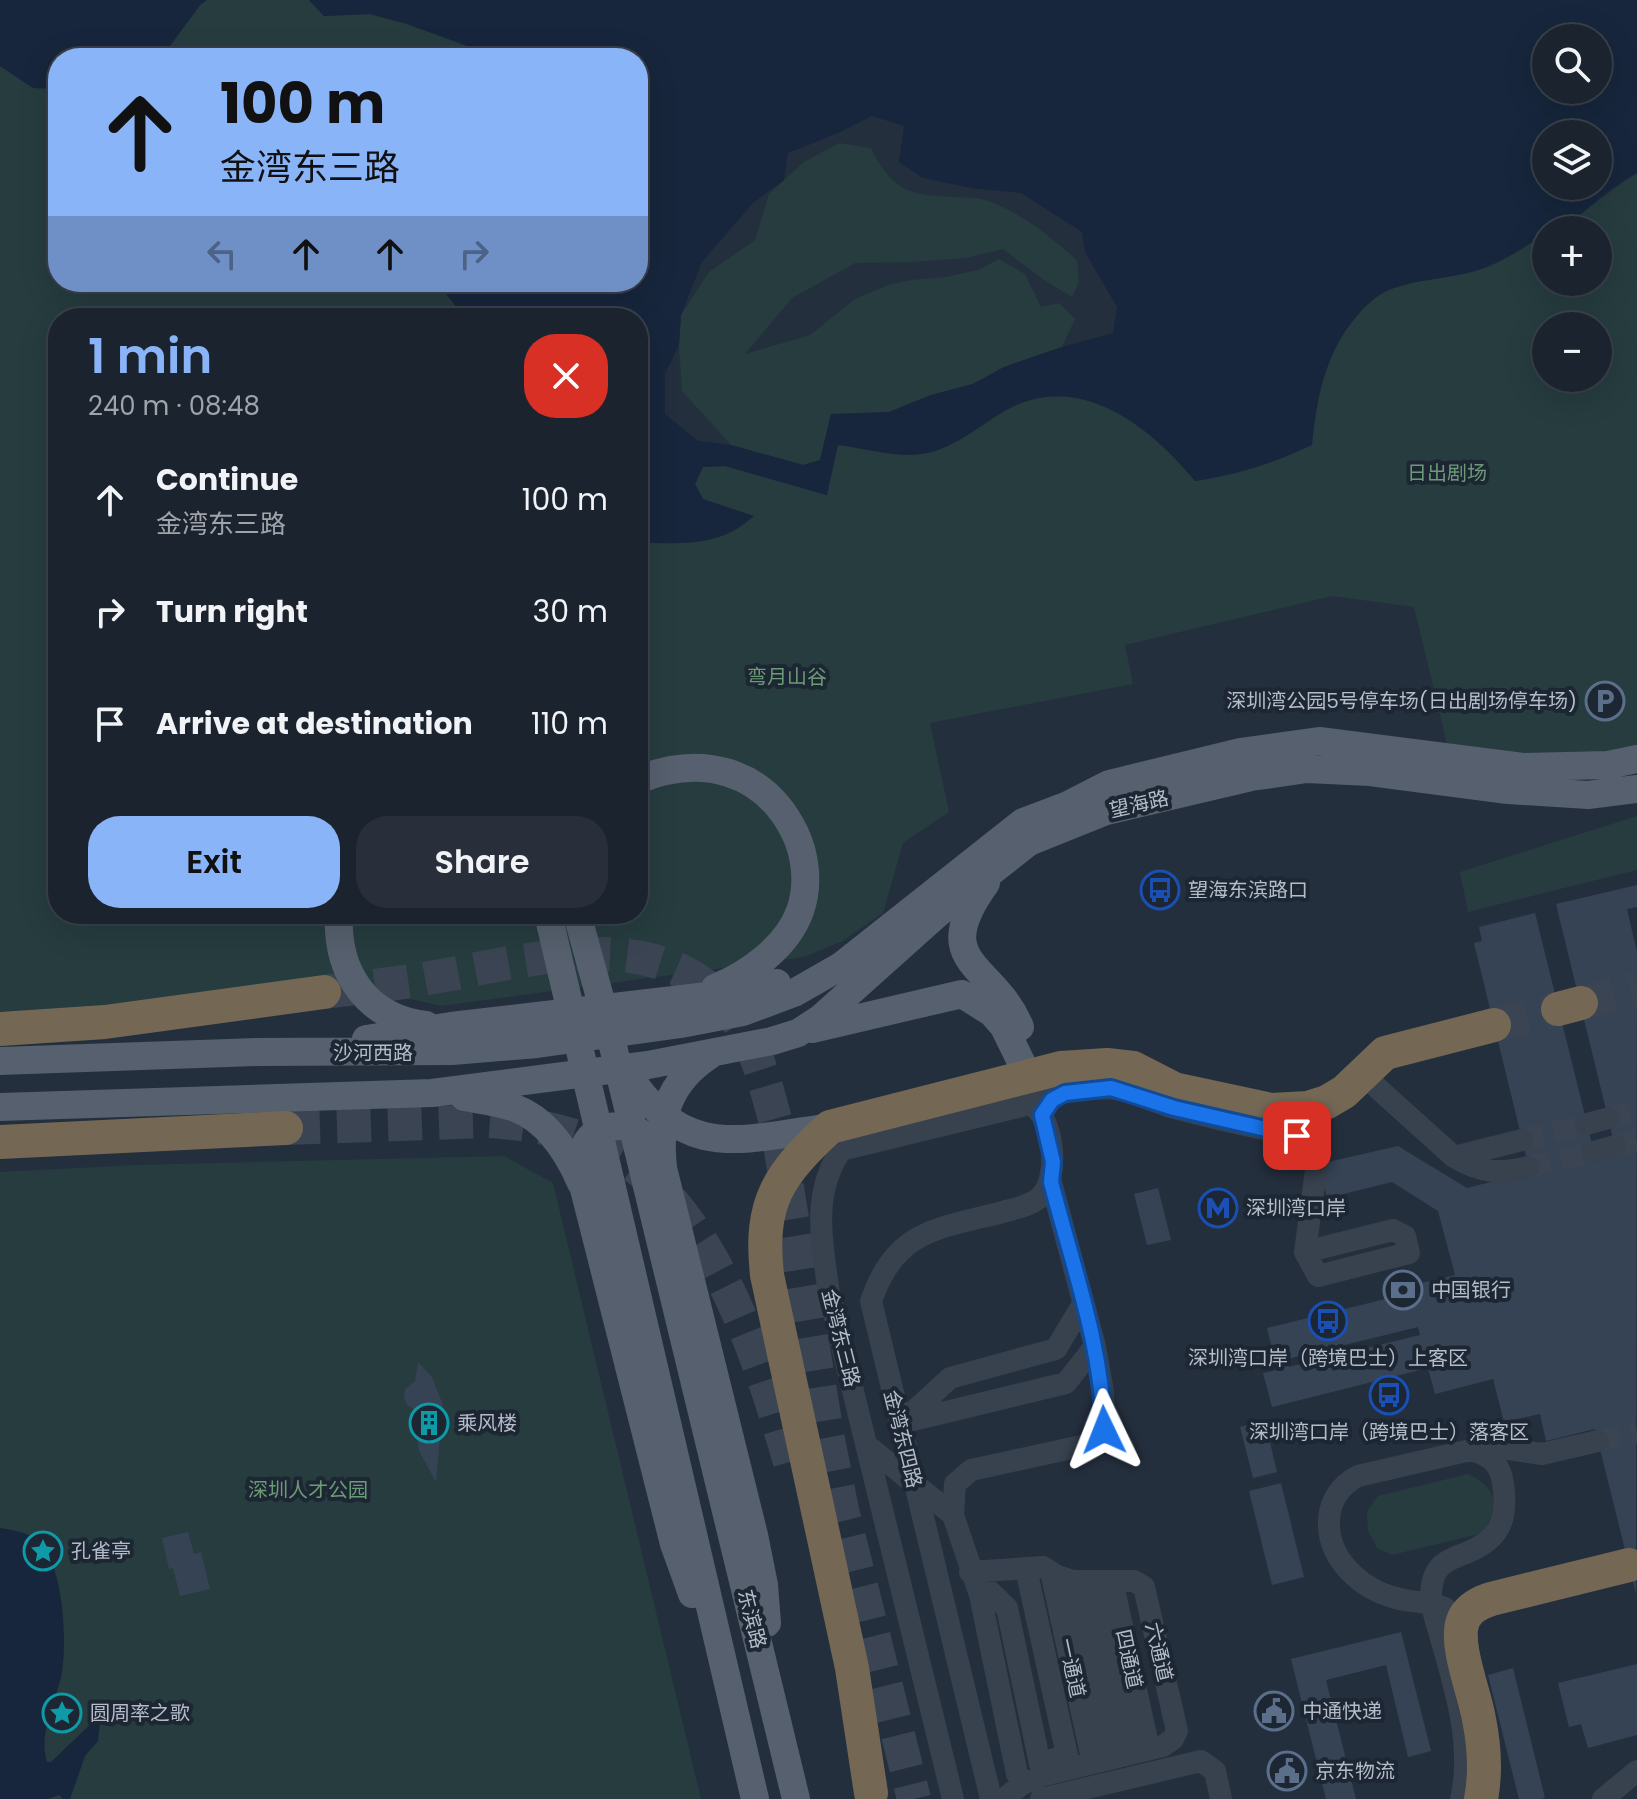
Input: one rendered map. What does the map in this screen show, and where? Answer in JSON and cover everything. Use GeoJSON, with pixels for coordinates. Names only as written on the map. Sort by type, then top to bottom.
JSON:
{"type":"FeatureCollection","features":[{"type":"Feature","properties":{"kind":"highway"},"geometry":{"type":"LineString","coordinates":[[0,1029],[105,1022],[324,992]]}},
{"type":"Feature","properties":{"kind":"highway"},"geometry":{"type":"LineString","coordinates":[[790,1462],[871,1793],[852,1668],[776,1318],[764,1246],[767,1217],[780,1180],[803,1152],[830,1127],[1014,1080],[1063,1081],[1107,1065],[1133,1068],[1174,1089],[1271,1110],[1308,1108],[1344,1092],[1385,1053],[1494,1025]]}},
{"type":"Feature","properties":{"kind":"highway"},"geometry":{"type":"LineString","coordinates":[[0,1142],[286,1128]]}},
{"type":"Feature","properties":{"kind":"highway"},"geometry":{"type":"LineString","coordinates":[[1481,1799],[1484,1768],[1481,1731],[1461,1642],[1461,1624],[1466,1614],[1482,1602],[1629,1565]]}},
{"type":"Feature","properties":{"kind":"main road","name":"望海路"},"geometry":{"type":"LineString","coordinates":[[743,1012],[794,993],[841,966],[1023,822],[1068,805],[1109,784],[1169,767],[1240,752],[1319,741],[1523,767],[1608,765],[1637,759]]}},
{"type":"Feature","properties":{"kind":"main road"},"geometry":{"type":"LineString","coordinates":[[648,776],[688,768],[713,769],[755,784],[773,799],[788,819],[802,855],[805,889],[800,911],[782,941],[734,979],[683,999]]}},
{"type":"Feature","properties":{"kind":"main road","name":"望海路"},"geometry":{"type":"LineString","coordinates":[[715,1053],[798,1033],[821,1018],[936,915],[1001,862],[1029,842],[1106,811],[1251,777],[1307,769],[1370,772],[1508,790],[1588,795],[1637,789]]}},
{"type":"Feature","properties":{"kind":"main road"},"geometry":{"type":"LineString","coordinates":[[1001,862],[975,898],[963,922],[963,949],[972,967],[993,985],[1014,1012],[1033,1052],[1063,1081]]}},
{"type":"Feature","properties":{"kind":"main road"},"geometry":{"type":"LineString","coordinates":[[338,924],[342,959],[351,980],[366,998],[403,1021],[451,1026]]}},
{"type":"Feature","properties":{"kind":"main road","name":"东滨路"},"geometry":{"type":"LineString","coordinates":[[550,924],[755,1799]]}},
{"type":"Feature","properties":{"kind":"main road"},"geometry":{"type":"LineString","coordinates":[[580,924],[610,1034],[622,1065],[656,1112],[700,1137],[721,1140],[830,1127]]}},
{"type":"Feature","properties":{"kind":"main road"},"geometry":{"type":"LineString","coordinates":[[258,1052],[760,988],[841,966]]}},
{"type":"Feature","properties":{"kind":"main road"},"geometry":{"type":"LineString","coordinates":[[798,1033],[962,994],[992,1013],[1012,1043],[1014,1080]]}},
{"type":"Feature","properties":{"kind":"main road","name":"沙河西路"},"geometry":{"type":"LineString","coordinates":[[0,1061],[258,1052],[452,1051],[631,1032],[743,1012]]}},
{"type":"Feature","properties":{"kind":"main road","name":"东滨路"},"geometry":{"type":"LineString","coordinates":[[610,1034],[796,1799]]}},
{"type":"Feature","properties":{"kind":"main road"},"geometry":{"type":"LineString","coordinates":[[663,1168],[662,1135],[668,1103],[684,1076],[715,1053]]}},
{"type":"Feature","properties":{"kind":"main road","name":"沙河西路"},"geometry":{"type":"LineString","coordinates":[[0,1107],[432,1093],[558,1078],[715,1053]]}},
{"type":"Feature","properties":{"kind":"main road"},"geometry":{"type":"LineString","coordinates":[[432,1093],[514,1107],[531,1116],[570,1158],[584,1189],[674,1544],[736,1717]]}},
{"type":"Feature","properties":{"kind":"main road"},"geometry":{"type":"LineString","coordinates":[[584,1189],[582,1153],[595,1133],[607,1127],[634,1129],[652,1144],[663,1168],[757,1547],[764,1585],[773,1707]]}},
{"type":"Feature","properties":{"kind":"street"},"geometry":{"type":"LineString","coordinates":[[1362,1074],[1454,1157],[1491,1173],[1529,1167]]}},
{"type":"Feature","properties":{"kind":"street"},"geometry":{"type":"LineString","coordinates":[[1017,1774],[980,1595],[953,1515],[955,1484],[971,1470],[1095,1443],[1104,1430],[1103,1392],[1095,1346],[1051,1182],[1053,1162],[1042,1115],[1063,1081],[1111,1088],[1174,1108],[1320,1140]]}},
{"type":"Feature","properties":{"kind":"street","name":"金湾东三路"},"geometry":{"type":"LineString","coordinates":[[953,1799],[829,1293],[820,1209],[824,1181],[841,1150],[1030,1104],[1038,1108],[1042,1115]]}},
{"type":"Feature","properties":{"kind":"street"},"geometry":{"type":"LineString","coordinates":[[1305,1252],[1320,1140],[1317,1122],[1308,1108]]}},
{"type":"Feature","properties":{"kind":"street"},"geometry":{"type":"LineString","coordinates":[[1454,1157],[1522,1140]]}},
{"type":"Feature","properties":{"kind":"street","name":"金湾东四路"},"geometry":{"type":"LineString","coordinates":[[991,1799],[871,1301],[880,1275],[895,1255],[913,1240],[934,1229],[1029,1204],[1038,1199],[1051,1182]]}},
{"type":"Feature","properties":{"kind":"street"},"geometry":{"type":"LineString","coordinates":[[900,1424],[950,1378],[1056,1349],[1083,1304]]}},
{"type":"Feature","properties":{"kind":"street"},"geometry":{"type":"LineString","coordinates":[[900,1424],[1066,1383],[1095,1346]]}},
{"type":"Feature","properties":{"kind":"street"},"geometry":{"type":"LineString","coordinates":[[1461,1642],[1445,1608],[1392,1598],[1350,1573],[1337,1558],[1330,1539],[1329,1519],[1339,1491],[1358,1476],[1472,1450],[1498,1446],[1542,1454],[1598,1441]]}},
{"type":"Feature","properties":{"kind":"street"},"geometry":{"type":"LineString","coordinates":[[869,1447],[953,1515]]}},
{"type":"Feature","properties":{"kind":"street"},"geometry":{"type":"LineString","coordinates":[[1461,1799],[1465,1758],[1462,1728],[1431,1603],[1434,1577],[1441,1565],[1486,1543],[1494,1537],[1502,1523],[1505,1507],[1502,1475],[1496,1462],[1472,1450]]}},
{"type":"Feature","properties":{"kind":"street","name":"六通道"},"geometry":{"type":"LineString","coordinates":[[970,1572],[1043,1567],[1084,1582],[1134,1581],[1144,1587],[1177,1731],[1173,1739],[1122,1756]]}},
{"type":"Feature","properties":{"kind":"street"},"geometry":{"type":"LineString","coordinates":[[1001,1799],[1010,1778],[1067,1755],[1026,1569]]}},
{"type":"Feature","properties":{"kind":"street"},"geometry":{"type":"LineString","coordinates":[[970,1572],[1007,1608],[1040,1764]]}},
{"type":"Feature","properties":{"kind":"street","name":"一通道"},"geometry":{"type":"LineString","coordinates":[[1051,1572],[1122,1756]]}},
{"type":"Feature","properties":{"kind":"street"},"geometry":{"type":"LineString","coordinates":[[1001,1799],[1021,1785],[1044,1775],[1122,1756],[1084,1582]]}},
{"type":"Feature","properties":{"kind":"street","name":"四通道"},"geometry":{"type":"LineString","coordinates":[[1084,1582],[1114,1589],[1122,1756]]}},
{"type":"Feature","properties":{"kind":"street"},"geometry":{"type":"LineString","coordinates":[[1041,1799],[1201,1761],[1215,1771],[1221,1799]]}},
{"type":"Feature","properties":{"kind":"street"},"geometry":{"type":"LineString","coordinates":[[1603,1799],[1637,1771]]}},
{"type":"Feature","properties":{"kind":"green space"},"geometry":{"type":"Polygon","coordinates":[[[207,0],[309,0],[324,16],[370,14],[473,48],[168,48],[207,0]]]}},
{"type":"Feature","properties":{"kind":"green space","name":"弯月山谷"},"geometry":{"type":"Polygon","coordinates":[[[0,66],[33,88],[48,89],[48,292],[445,292],[457,308],[48,308],[48,924],[648,924],[648,542],[754,517],[703,499],[695,484],[702,467],[725,466],[826,495],[837,445],[899,455],[923,454],[955,442],[1010,408],[1037,398],[1063,396],[1089,401],[1137,425],[1178,461],[1195,481],[1316,410],[1331,357],[1349,323],[1375,297],[1391,289],[1494,265],[1532,243],[1532,296],[1612,296],[1612,216],[1577,216],[1600,200],[1612,200],[1612,191],[1637,173],[1637,745],[1597,758],[1448,748],[1414,607],[1332,596],[1125,645],[1133,684],[930,723],[949,812],[903,843],[883,913],[843,941],[804,957],[441,1006],[330,981],[76,1011],[0,1014],[0,66]]]}},
{"type":"Feature","properties":{"kind":"green space"},"geometry":{"type":"Polygon","coordinates":[[[839,143],[871,148],[886,174],[904,188],[925,195],[985,200],[1023,218],[1077,260],[1079,282],[1072,297],[1003,249],[966,258],[855,263],[792,298],[745,354],[810,335],[855,299],[888,285],[978,270],[999,259],[1025,274],[1041,307],[1059,303],[1075,319],[1062,347],[1004,367],[973,384],[931,395],[889,412],[831,414],[820,461],[803,465],[731,445],[682,391],[681,315],[709,272],[755,240],[769,194],[804,162],[839,143]]]}},
{"type":"Feature","properties":{"kind":"green space"},"geometry":{"type":"Polygon","coordinates":[[[1637,816],[1637,870],[1468,912],[1460,872],[1637,816]]]}},
{"type":"Feature","properties":{"kind":"green space","name":"深圳人才公园"},"geometry":{"type":"Polygon","coordinates":[[[504,1156],[553,1183],[701,1799],[0,1799],[0,1172],[135,1165],[504,1156]]]}},
{"type":"Feature","properties":{"kind":"green space"},"geometry":{"type":"Polygon","coordinates":[[[1468,1474],[1485,1485],[1493,1499],[1492,1514],[1483,1533],[1392,1555],[1377,1548],[1368,1531],[1367,1511],[1378,1496],[1468,1474]]]}},
{"type":"Feature","properties":{"kind":"water"},"geometry":{"type":"Polygon","coordinates":[[[0,0],[207,0],[168,48],[48,48],[48,89],[33,88],[0,66],[0,0]]]}},
{"type":"Feature","properties":{"kind":"water"},"geometry":{"type":"Polygon","coordinates":[[[309,0],[1637,0],[1637,173],[1612,189],[1612,120],[1532,120],[1532,200],[1598,200],[1578,216],[1532,216],[1532,242],[1494,264],[1465,274],[1401,286],[1375,298],[1350,325],[1332,356],[1321,390],[1312,445],[1269,463],[1195,481],[1158,442],[1113,411],[1089,401],[1063,396],[1037,398],[1010,408],[955,442],[923,454],[899,454],[838,445],[827,495],[725,466],[703,467],[695,484],[703,499],[754,516],[715,538],[688,543],[648,543],[648,308],[457,308],[445,292],[648,292],[648,48],[473,48],[370,14],[324,16],[309,0]],[[872,116],[788,153],[784,180],[752,204],[702,262],[681,315],[679,345],[665,374],[665,414],[698,441],[731,445],[803,465],[820,460],[831,414],[889,412],[931,395],[973,384],[1004,367],[1113,333],[1117,307],[1085,252],[1082,232],[1021,193],[971,188],[923,178],[899,162],[904,126],[872,116]]]}},
{"type":"Feature","properties":{"kind":"water"},"geometry":{"type":"Polygon","coordinates":[[[0,1528],[36,1539],[53,1565],[58,1583],[64,1625],[63,1663],[46,1730],[47,1762],[51,1762],[96,1719],[100,1721],[98,1741],[85,1756],[70,1799],[59,1795],[48,1799],[0,1799],[0,1528]]]}},
{"type":"Feature","properties":{"kind":"building"},"geometry":{"type":"Polygon","coordinates":[[[1637,885],[1637,907],[1627,909],[1637,952],[1636,1594],[1595,1429],[1546,1441],[1540,1414],[1504,1422],[1493,1379],[1435,1394],[1428,1368],[1272,1407],[1263,1373],[1277,1370],[1267,1328],[1410,1293],[1408,1286],[1455,1275],[1438,1211],[1392,1182],[1327,1198],[1319,1164],[1398,1146],[1467,1188],[1530,1172],[1474,943],[1482,941],[1479,927],[1535,913],[1595,1156],[1616,1151],[1556,904],[1637,885]],[[1418,1327],[1287,1359],[1289,1367],[1420,1335],[1418,1327]]]}},
{"type":"Feature","properties":{"kind":"building"},"geometry":{"type":"Polygon","coordinates":[[[1158,1188],[1171,1240],[1147,1245],[1134,1194],[1158,1188]]]}},
{"type":"Feature","properties":{"kind":"building","name":"乘风楼"},"geometry":{"type":"Polygon","coordinates":[[[418,1362],[432,1377],[443,1405],[436,1482],[419,1451],[415,1426],[417,1411],[407,1405],[404,1397],[405,1389],[415,1381],[418,1362]]]}},
{"type":"Feature","properties":{"kind":"building"},"geometry":{"type":"Polygon","coordinates":[[[1265,1421],[1277,1472],[1253,1478],[1240,1427],[1265,1421]]]}},
{"type":"Feature","properties":{"kind":"building"},"geometry":{"type":"Polygon","coordinates":[[[1281,1483],[1304,1577],[1272,1585],[1249,1491],[1281,1483]]]}},
{"type":"Feature","properties":{"kind":"building"},"geometry":{"type":"Polygon","coordinates":[[[188,1532],[194,1554],[201,1552],[210,1589],[180,1596],[173,1568],[169,1569],[162,1538],[188,1532]]]}},
{"type":"Feature","properties":{"kind":"building"},"geometry":{"type":"Polygon","coordinates":[[[1401,1632],[1431,1751],[1408,1757],[1386,1665],[1326,1680],[1356,1799],[1326,1799],[1291,1659],[1401,1632]]]}},
{"type":"Feature","properties":{"kind":"building"},"geometry":{"type":"Polygon","coordinates":[[[1637,1664],[1637,1735],[1588,1748],[1581,1724],[1569,1727],[1558,1683],[1637,1664]]]}},
{"type":"Feature","properties":{"kind":"building"},"geometry":{"type":"Polygon","coordinates":[[[1513,1668],[1545,1798],[1519,1799],[1488,1675],[1513,1668]]]}},
{"type":"Feature","properties":{"kind":"tunnel"},"geometry":{"type":"LineString","coordinates":[[324,992],[406,982],[556,956],[598,954],[639,957],[676,969],[710,990],[739,1023],[757,1060],[777,1126],[842,1510],[914,1799]]}},
{"type":"Feature","properties":{"kind":"tunnel"},"geometry":{"type":"LineString","coordinates":[[1581,1003],[1637,989]]}},
{"type":"Feature","properties":{"kind":"tunnel"},"geometry":{"type":"LineString","coordinates":[[1494,1025],[1558,1009]]}},
{"type":"Feature","properties":{"kind":"tunnel"},"geometry":{"type":"LineString","coordinates":[[1609,1118],[1637,1111]]}},
{"type":"Feature","properties":{"kind":"tunnel"},"geometry":{"type":"LineString","coordinates":[[286,1128],[489,1121],[552,1130],[612,1152],[647,1176],[678,1208],[704,1247],[747,1334],[790,1462]]}},
{"type":"Feature","properties":{"kind":"tunnel"},"geometry":{"type":"LineString","coordinates":[[1522,1140],[1587,1124]]}},
{"type":"Feature","properties":{"kind":"tunnel"},"geometry":{"type":"LineString","coordinates":[[1615,1146],[1637,1141]]}},
{"type":"Feature","properties":{"kind":"tunnel"},"geometry":{"type":"LineString","coordinates":[[1529,1167],[1593,1152]]}},
{"type":"Feature","properties":{"kind":"tunnel"},"geometry":{"type":"LineString","coordinates":[[1598,1441],[1637,1432]]}},
{"type":"Feature","properties":{"kind":"place","name":"深圳湾公园5号停车场(日出剧场停车场)"},"geometry":{"type":"Point","coordinates":[1605,701]}},
{"type":"Feature","properties":{"kind":"place","name":"望海东滨路口"},"geometry":{"type":"Point","coordinates":[1160,890]}},
{"type":"Feature","properties":{"kind":"place","name":"深圳湾口岸"},"geometry":{"type":"Point","coordinates":[1218,1208]}},
{"type":"Feature","properties":{"kind":"place","name":"中国银行"},"geometry":{"type":"Point","coordinates":[1403,1290]}},
{"type":"Feature","properties":{"kind":"place","name":"深圳湾口岸（跨境巴士）上客区"},"geometry":{"type":"Point","coordinates":[1328,1321]}},
{"type":"Feature","properties":{"kind":"place","name":"深圳湾口岸（跨境巴士）落客区"},"geometry":{"type":"Point","coordinates":[1389,1395]}},
{"type":"Feature","properties":{"kind":"place","name":"乘风楼"},"geometry":{"type":"Point","coordinates":[429,1423]}},
{"type":"Feature","properties":{"kind":"place","name":"孔雀亭"},"geometry":{"type":"Point","coordinates":[43,1551]}},
{"type":"Feature","properties":{"kind":"place","name":"中通快递"},"geometry":{"type":"Point","coordinates":[1274,1711]}},
{"type":"Feature","properties":{"kind":"place","name":"圆周率之歌"},"geometry":{"type":"Point","coordinates":[62,1713]}},
{"type":"Feature","properties":{"kind":"place","name":"京东物流"},"geometry":{"type":"Point","coordinates":[1287,1771]}},
{"type":"Feature","properties":{"kind":"route"},"geometry":{"type":"LineString","coordinates":[[1104,1430],[1103,1392],[1095,1346],[1051,1182],[1053,1162],[1042,1115],[1045,1107],[1065,1093],[1111,1088],[1174,1108],[1297,1136]]}},
{"type":"Feature","properties":{"kind":"park label","name":"日出剧场"},"geometry":{"type":"Point","coordinates":[1447,473]}}]}
